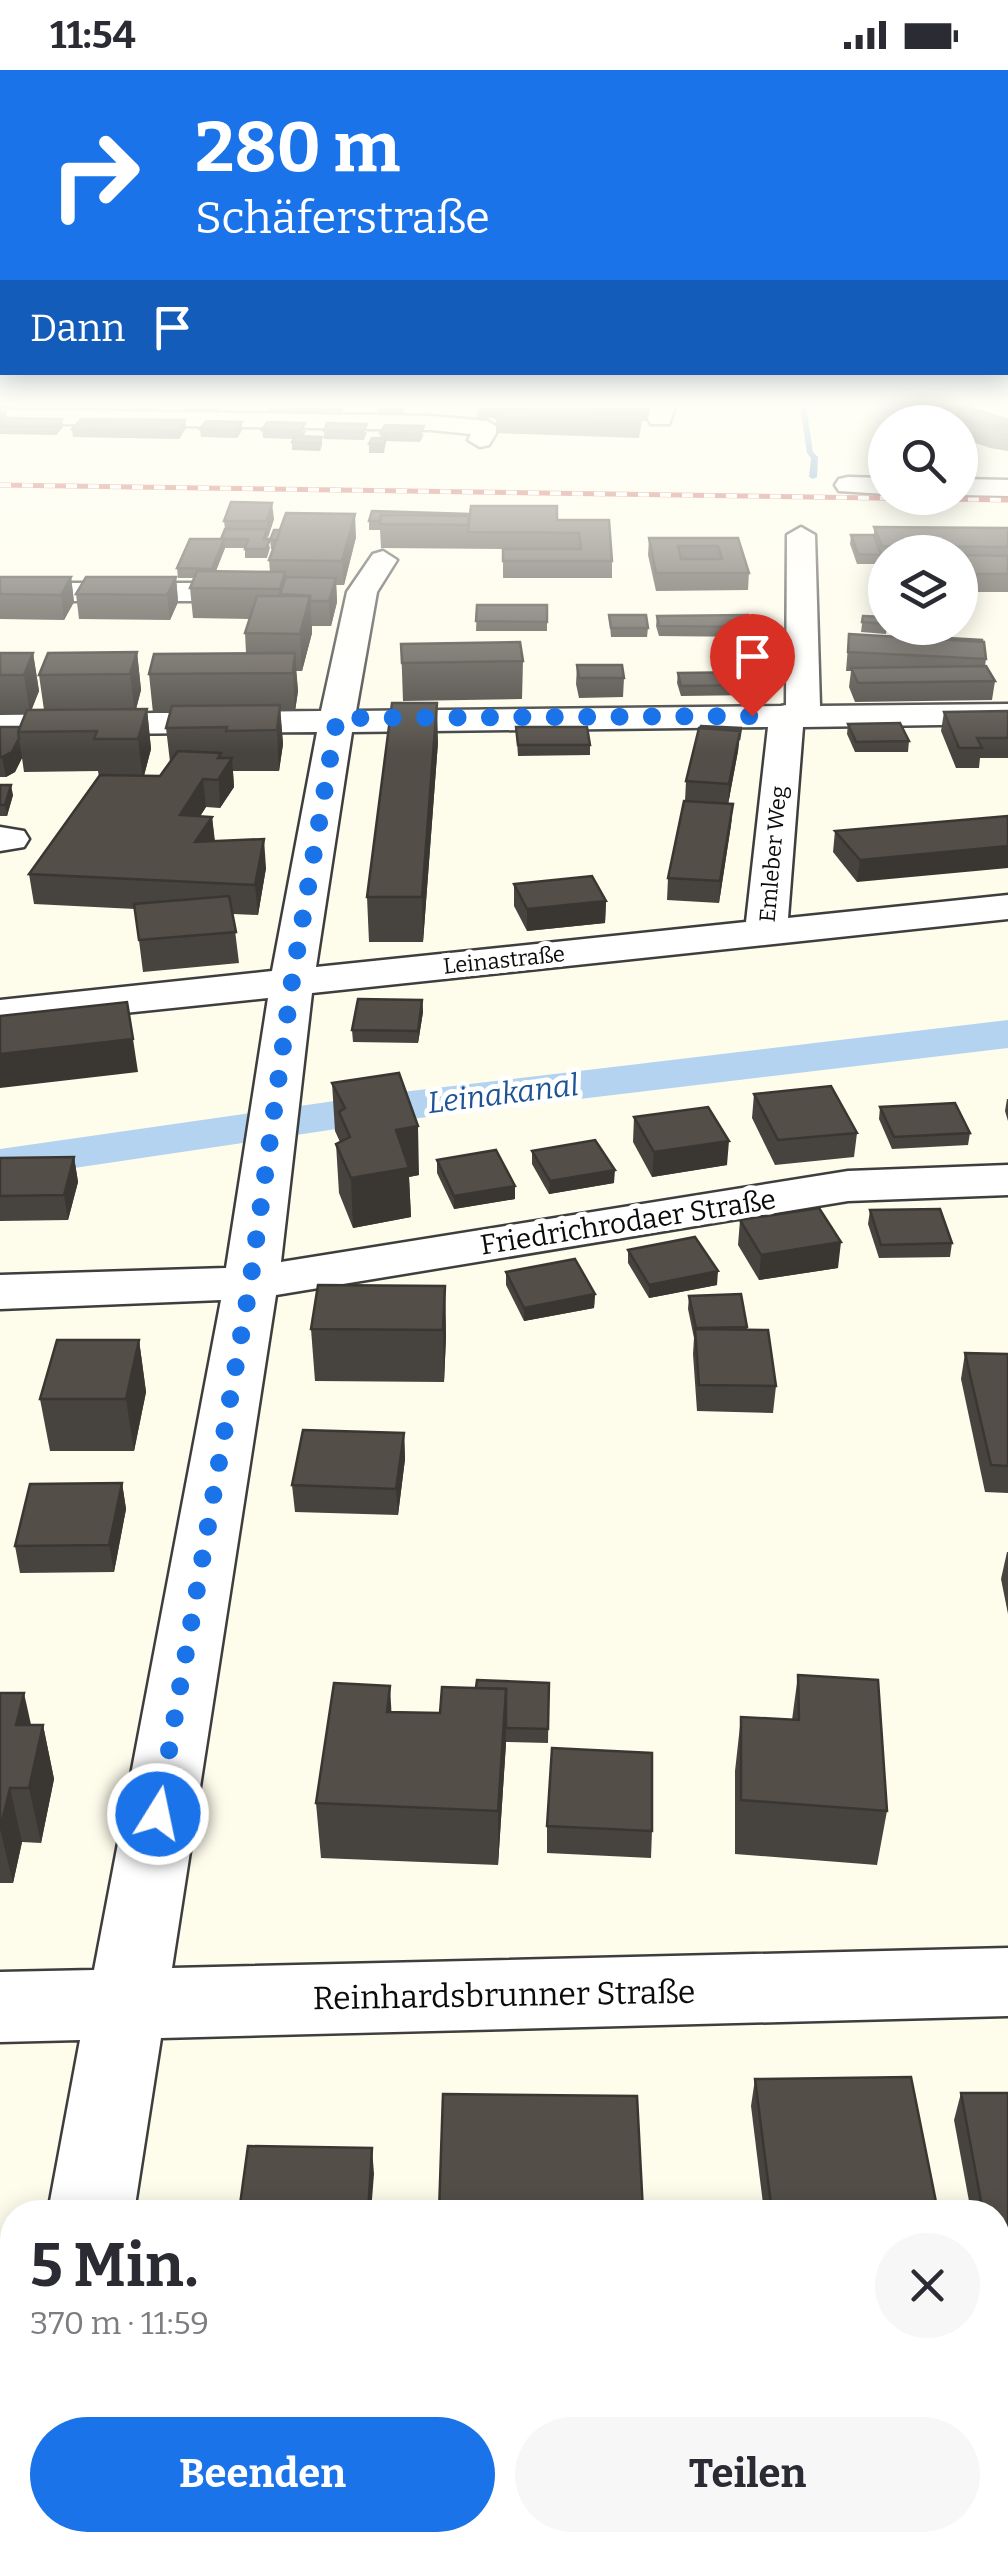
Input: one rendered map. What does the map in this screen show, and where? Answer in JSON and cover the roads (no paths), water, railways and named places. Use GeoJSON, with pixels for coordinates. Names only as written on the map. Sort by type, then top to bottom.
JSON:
{"type":"FeatureCollection","features":[{"type":"Feature","properties":{"kind":"street","name":"Emleber Weg"},"geometry":{"type":"LineString","coordinates":[[766,934],[795,715],[801,535]]}},
{"type":"Feature","properties":{"kind":"street"},"geometry":{"type":"LineString","coordinates":[[93,2200],[250,1284],[292,981],[337,718],[362,592],[383,560]]}},
{"type":"Feature","properties":{"kind":"street"},"geometry":{"type":"LineString","coordinates":[[0,592],[362,592]]}},
{"type":"Feature","properties":{"kind":"street"},"geometry":{"type":"LineString","coordinates":[[0,725],[337,718],[1008,714]]}},
{"type":"Feature","properties":{"kind":"street","name":"Leinastraße"},"geometry":{"type":"LineString","coordinates":[[0,1014],[1008,907]]}},
{"type":"Feature","properties":{"kind":"street","name":"Friedrichrodaer Straße"},"geometry":{"type":"LineString","coordinates":[[0,1292],[250,1284],[848,1186],[1008,1180]]}},
{"type":"Feature","properties":{"kind":"street","name":"Reinhardsbrunner Straße"},"geometry":{"type":"LineString","coordinates":[[0,2007],[1008,1982]]}},
{"type":"Feature","properties":{"kind":"waterway","name":"Leinakanal"},"geometry":{"type":"LineString","coordinates":[[0,1164],[377,1109],[1008,1034]]}}]}
